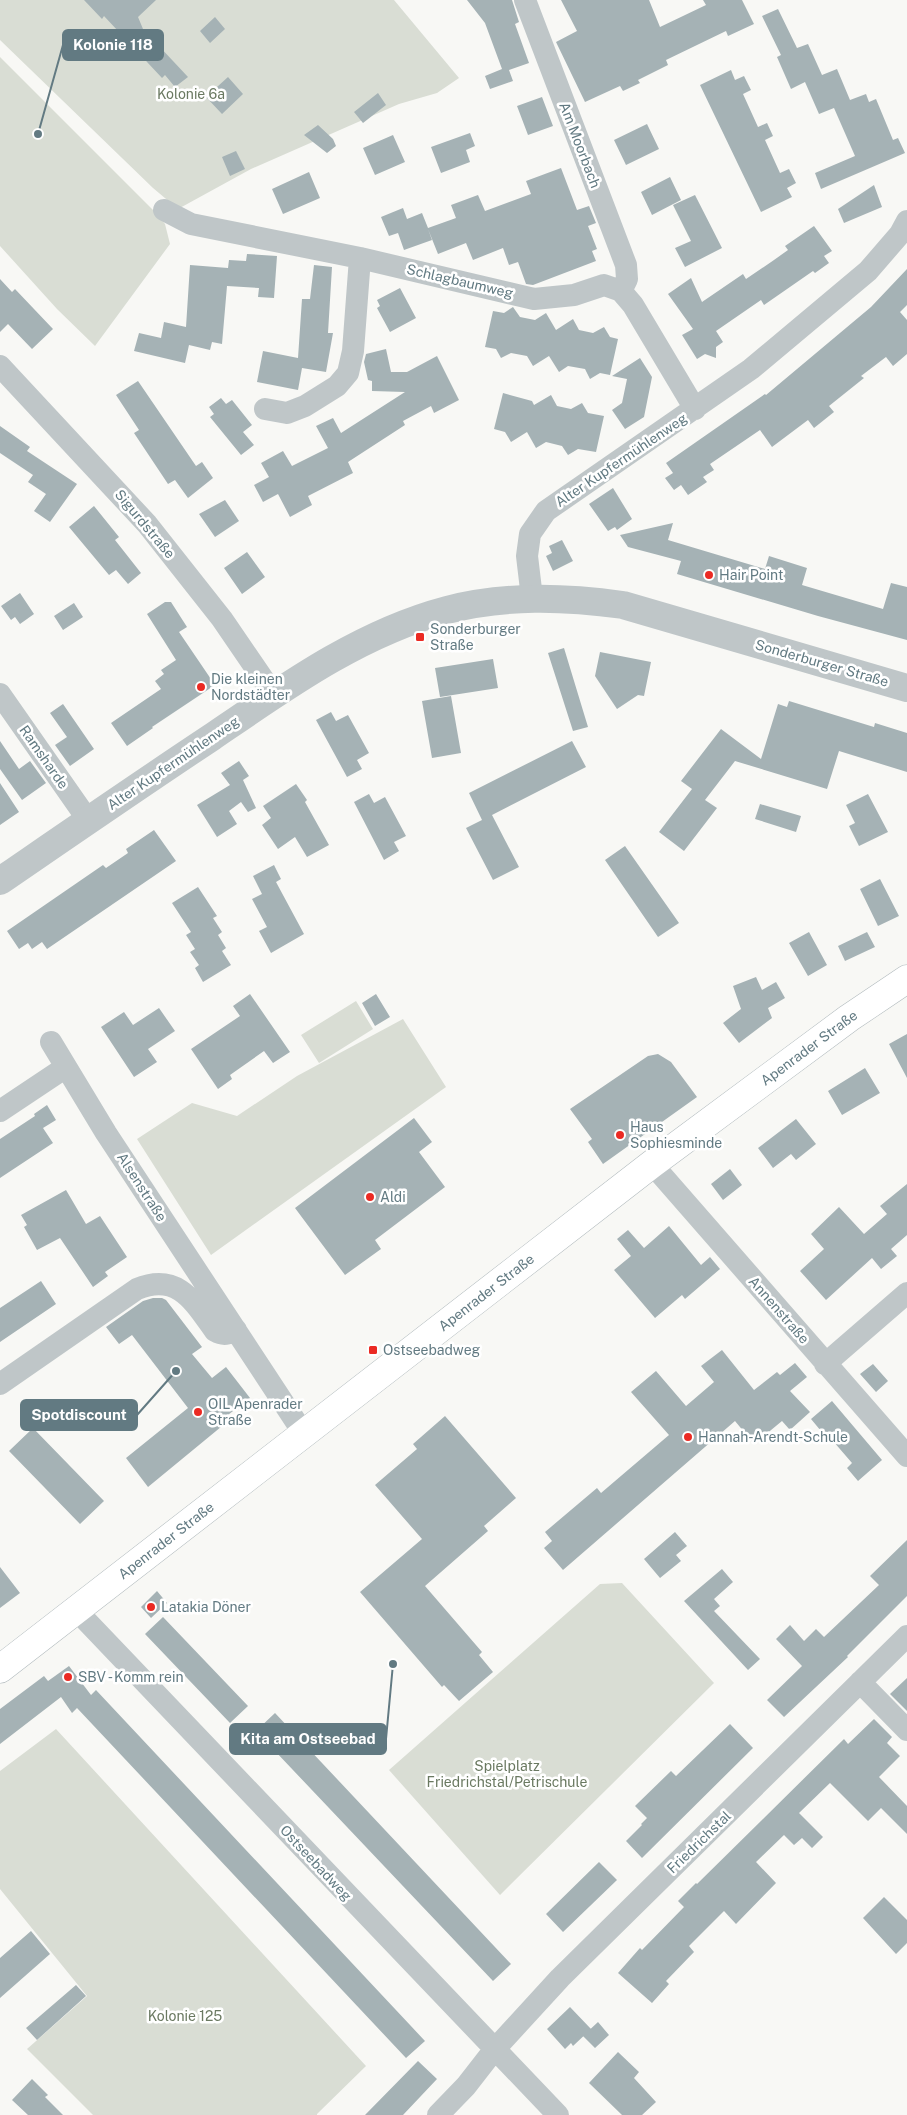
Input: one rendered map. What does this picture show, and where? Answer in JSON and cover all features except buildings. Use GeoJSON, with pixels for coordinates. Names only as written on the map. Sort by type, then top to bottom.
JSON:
{"type":"FeatureCollection","features":[{"type":"Feature","properties":{"kind":"main road","name":"Apenrader Straße"},"geometry":{"type":"LineString","coordinates":[[0,1669],[652,1164],[849,1018],[907,979]]}},
{"type":"Feature","properties":{"kind":"street","name":"Am Moorbach"},"geometry":{"type":"LineString","coordinates":[[525,0],[626,265],[627,279],[621,291]]}},
{"type":"Feature","properties":{"kind":"street","name":"Schlagbaumweg"},"geometry":{"type":"LineString","coordinates":[[164,210],[191,224],[360,258],[534,299],[574,295],[604,286],[621,291]]}},
{"type":"Feature","properties":{"kind":"street","name":"Alter Kupfermühlenweg"},"geometry":{"type":"LineString","coordinates":[[0,881],[274,694],[337,656],[378,635],[412,621],[447,610],[482,603],[532,598],[527,556],[530,534],[546,511],[578,487],[695,409],[751,368],[868,271],[900,234],[907,222]]}},
{"type":"Feature","properties":{"kind":"street"},"geometry":{"type":"LineString","coordinates":[[265,409],[287,413],[306,406],[337,386],[348,373],[353,352],[360,258]]}},
{"type":"Feature","properties":{"kind":"street"},"geometry":{"type":"LineString","coordinates":[[621,291],[633,305],[695,409]]}},
{"type":"Feature","properties":{"kind":"street","name":"Sigurdstraße"},"geometry":{"type":"LineString","coordinates":[[0,366],[147,524],[222,619],[274,694]]}},
{"type":"Feature","properties":{"kind":"street","name":"Sonderburger Straße"},"geometry":{"type":"LineString","coordinates":[[532,598],[623,605],[907,688]]}},
{"type":"Feature","properties":{"kind":"street","name":"Ramsharde"},"geometry":{"type":"LineString","coordinates":[[0,694],[88,820]]}},
{"type":"Feature","properties":{"kind":"street","name":"Alsenstraße"},"geometry":{"type":"LineString","coordinates":[[51,1042],[106,1133],[304,1434]]}},
{"type":"Feature","properties":{"kind":"street"},"geometry":{"type":"LineString","coordinates":[[0,1111],[66,1067]]}},
{"type":"Feature","properties":{"kind":"street","name":"Annenstraße"},"geometry":{"type":"LineString","coordinates":[[652,1164],[907,1456]]}},
{"type":"Feature","properties":{"kind":"street"},"geometry":{"type":"LineString","coordinates":[[0,1384],[137,1288],[147,1284],[162,1283],[175,1286],[185,1292],[215,1331],[221,1334],[228,1334],[236,1330]]}},
{"type":"Feature","properties":{"kind":"street"},"geometry":{"type":"LineString","coordinates":[[825,1364],[907,1293]]}},
{"type":"Feature","properties":{"kind":"street","name":"Ostseebadweg"},"geometry":{"type":"LineString","coordinates":[[76,1610],[558,2115]]}},
{"type":"Feature","properties":{"kind":"street","name":"Friedrichstal"},"geometry":{"type":"LineString","coordinates":[[438,2115],[466,2086],[494,2050],[560,1978],[907,1636]]}},
{"type":"Feature","properties":{"kind":"street"},"geometry":{"type":"LineString","coordinates":[[860,1682],[907,1730]]}},
{"type":"Feature","properties":{"kind":"green space","name":"Kolonie 6a"},"geometry":{"type":"Polygon","coordinates":[[[0,0],[394,0],[459,78],[437,93],[399,104],[251,169],[178,209],[153,188],[0,40],[0,0]]]}},
{"type":"Feature","properties":{"kind":"green space"},"geometry":{"type":"Polygon","coordinates":[[[0,57],[165,224],[170,244],[95,346],[57,309],[0,246],[0,57]]]}},
{"type":"Feature","properties":{"kind":"green space"},"geometry":{"type":"Polygon","coordinates":[[[356,1001],[373,1029],[319,1063],[301,1035],[356,1001]]]}},
{"type":"Feature","properties":{"kind":"green space"},"geometry":{"type":"Polygon","coordinates":[[[403,1019],[446,1087],[211,1255],[137,1139],[192,1103],[237,1116],[297,1076],[403,1019]]]}},
{"type":"Feature","properties":{"kind":"green space","name":"Spielplatz Friedrichstal/Petrischule"},"geometry":{"type":"Polygon","coordinates":[[[622,1583],[714,1683],[500,1895],[389,1770],[600,1584],[622,1583]]]}},
{"type":"Feature","properties":{"kind":"green space","name":"Kolonie 125"},"geometry":{"type":"Polygon","coordinates":[[[56,1729],[366,2066],[317,2115],[93,2115],[27,2049],[87,1996],[0,1889],[0,1771],[56,1729]]]}},
{"type":"Feature","properties":{"kind":"place","name":"Kolonie 118"},"geometry":{"type":"Point","coordinates":[38,134]}},
{"type":"Feature","properties":{"kind":"place","name":"Hair Point"},"geometry":{"type":"Point","coordinates":[709,575]}},
{"type":"Feature","properties":{"kind":"place","name":"Sonderburger Straße"},"geometry":{"type":"Point","coordinates":[420,637]}},
{"type":"Feature","properties":{"kind":"place","name":"Die kleinen Nordstädter"},"geometry":{"type":"Point","coordinates":[201,687]}},
{"type":"Feature","properties":{"kind":"place","name":"Haus Sophiesminde"},"geometry":{"type":"Point","coordinates":[620,1135]}},
{"type":"Feature","properties":{"kind":"place","name":"Aldi"},"geometry":{"type":"Point","coordinates":[370,1197]}},
{"type":"Feature","properties":{"kind":"place","name":"Ostseebadweg"},"geometry":{"type":"Point","coordinates":[373,1350]}},
{"type":"Feature","properties":{"kind":"place","name":"Spotdiscount"},"geometry":{"type":"Point","coordinates":[176,1371]}},
{"type":"Feature","properties":{"kind":"place","name":"OIL Apenrader Straße"},"geometry":{"type":"Point","coordinates":[198,1412]}},
{"type":"Feature","properties":{"kind":"place","name":"Hannah-Arendt-Schule"},"geometry":{"type":"Point","coordinates":[688,1437]}},
{"type":"Feature","properties":{"kind":"place","name":"Latakia Döner"},"geometry":{"type":"Point","coordinates":[151,1607]}},
{"type":"Feature","properties":{"kind":"place","name":"Kita am Ostseebad"},"geometry":{"type":"Point","coordinates":[393,1664]}},
{"type":"Feature","properties":{"kind":"place","name":"SBV - Komm rein"},"geometry":{"type":"Point","coordinates":[68,1677]}}]}
